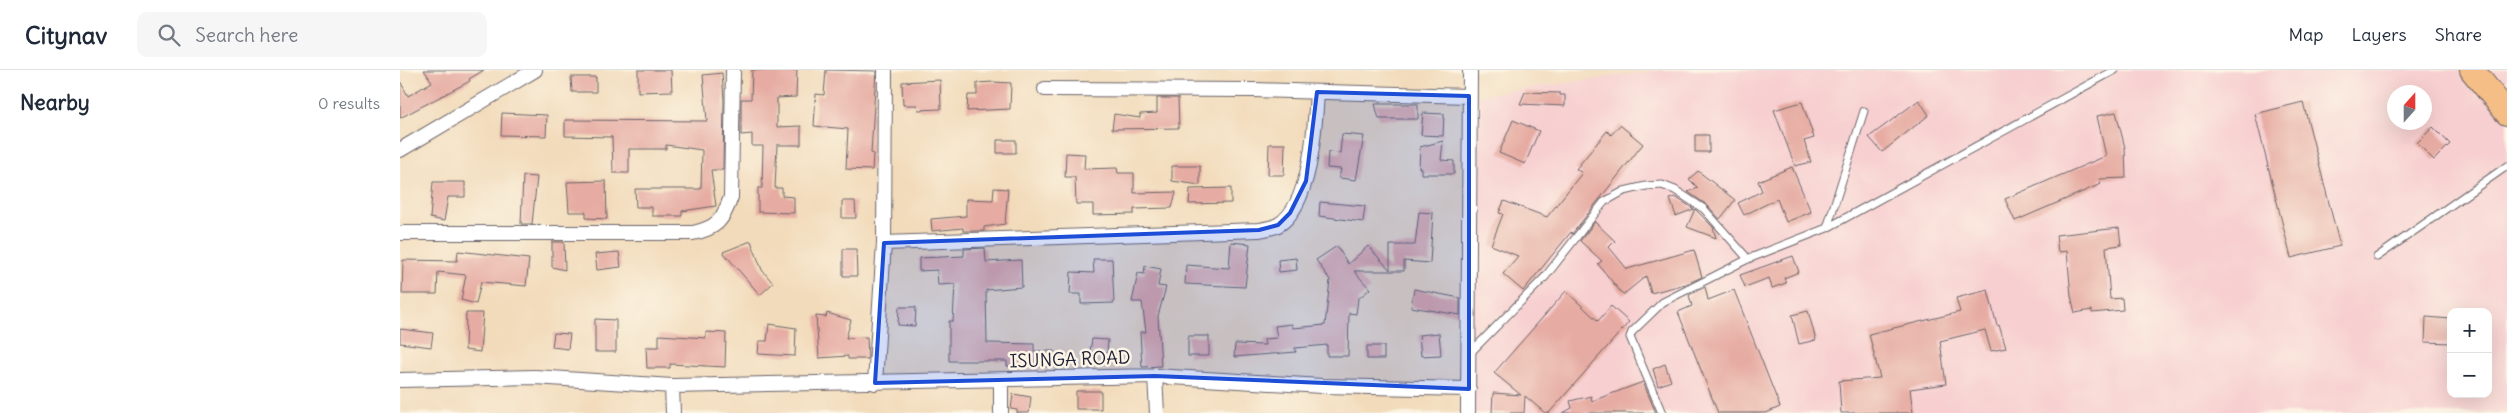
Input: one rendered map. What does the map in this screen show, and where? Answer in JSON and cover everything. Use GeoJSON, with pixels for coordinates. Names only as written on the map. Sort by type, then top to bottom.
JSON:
{"type":"FeatureCollection","features":[{"type":"Feature","properties":{"kind":"highway"},"geometry":{"type":"LineString","coordinates":[[2472,70],[2507,113]]}},
{"type":"Feature","properties":{"kind":"street"},"geometry":{"type":"LineString","coordinates":[[400,150],[535,70]]}},
{"type":"Feature","properties":{"kind":"street"},"geometry":{"type":"LineString","coordinates":[[400,233],[693,233],[709,230],[726,212],[731,197],[733,70]]}},
{"type":"Feature","properties":{"kind":"street"},"geometry":{"type":"LineString","coordinates":[[875,383],[884,243],[885,70]]}},
{"type":"Feature","properties":{"kind":"street"},"geometry":{"type":"LineString","coordinates":[[1468,413],[1470,389],[1470,70]]}},
{"type":"Feature","properties":{"kind":"street"},"geometry":{"type":"LineString","coordinates":[[1045,89],[1103,88],[1469,96]]}},
{"type":"Feature","properties":{"kind":"street"},"geometry":{"type":"LineString","coordinates":[[884,243],[1259,230],[1278,225],[1290,213],[1306,181],[1315,129],[1317,92]]}},
{"type":"Feature","properties":{"kind":"street"},"geometry":{"type":"LineString","coordinates":[[1155,376],[1157,413]]}},
{"type":"Feature","properties":{"kind":"street","name":"ISUNGA ROAD"},"geometry":{"type":"LineString","coordinates":[[400,380],[535,377],[672,386],[1155,376],[1322,386],[1470,389]]}},
{"type":"Feature","properties":{"kind":"street"},"geometry":{"type":"LineString","coordinates":[[1001,380],[1001,413]]}},
{"type":"Feature","properties":{"kind":"street"},"geometry":{"type":"LineString","coordinates":[[672,386],[673,413]]}},
{"type":"Feature","properties":{"kind":"lane"},"geometry":{"type":"LineString","coordinates":[[1662,413],[1632,345],[1632,332],[1663,302],[1748,258],[1827,228],[2115,70]]}},
{"type":"Feature","properties":{"kind":"lane"},"geometry":{"type":"LineString","coordinates":[[1827,228],[1864,111]]}},
{"type":"Feature","properties":{"kind":"lane"},"geometry":{"type":"LineString","coordinates":[[2377,257],[2507,166]]}},
{"type":"Feature","properties":{"kind":"lane"},"geometry":{"type":"LineString","coordinates":[[1469,353],[1545,277],[1604,202],[1624,191],[1646,186],[1662,185],[1674,190],[1704,209],[1748,258]]}},
{"type":"Feature","properties":{"kind":"highlighted area"},"geometry":{"type":"Polygon","coordinates":[[[1317,92],[1469,96],[1469,389],[1155,376],[875,383],[884,243],[1259,230],[1278,225],[1290,213],[1306,181],[1317,92]]]}},
{"type":"Feature","properties":{"kind":"shaded area"},"geometry":{"type":"Polygon","coordinates":[[[1660,70],[2507,70],[2507,413],[1470,413],[1472,96],[1660,70]]]}},
{"type":"Feature","properties":{"kind":"building"},"geometry":{"type":"Polygon","coordinates":[[[424,70],[484,70],[469,79],[470,81],[400,118],[400,81],[408,96],[432,82],[424,70]]]}},
{"type":"Feature","properties":{"kind":"building"},"geometry":{"type":"Polygon","coordinates":[[[638,70],[671,70],[672,91],[638,92],[638,70]]]}},
{"type":"Feature","properties":{"kind":"building"},"geometry":{"type":"Polygon","coordinates":[[[752,70],[797,70],[796,97],[777,98],[777,127],[801,126],[801,145],[777,145],[775,188],[782,188],[782,196],[794,197],[794,213],[758,212],[758,188],[762,188],[763,146],[752,146],[752,134],[741,135],[741,99],[751,99],[752,70]]]}},
{"type":"Feature","properties":{"kind":"building"},"geometry":{"type":"Polygon","coordinates":[[[826,70],[876,71],[871,153],[873,154],[872,170],[846,169],[848,129],[814,126],[816,94],[824,95],[826,70]]]}},
{"type":"Feature","properties":{"kind":"building"},"geometry":{"type":"Polygon","coordinates":[[[722,73],[724,100],[723,170],[711,170],[716,206],[682,211],[682,216],[652,216],[652,207],[636,207],[635,189],[701,189],[702,150],[666,145],[666,149],[629,149],[629,173],[613,173],[612,137],[565,136],[565,120],[707,121],[703,75],[722,73]]]}},
{"type":"Feature","properties":{"kind":"building"},"geometry":{"type":"Polygon","coordinates":[[[571,77],[596,77],[596,92],[572,92],[571,77]]]}},
{"type":"Feature","properties":{"kind":"building"},"geometry":{"type":"Polygon","coordinates":[[[940,80],[941,109],[918,110],[917,105],[903,105],[902,82],[940,80]]]}},
{"type":"Feature","properties":{"kind":"building"},"geometry":{"type":"Polygon","coordinates":[[[977,83],[1011,83],[1010,109],[967,111],[968,95],[977,95],[977,83]]]}},
{"type":"Feature","properties":{"kind":"building"},"geometry":{"type":"Polygon","coordinates":[[[1525,92],[1560,93],[1560,95],[1565,95],[1565,106],[1520,104],[1525,92]]]}},
{"type":"Feature","properties":{"kind":"building"},"geometry":{"type":"Polygon","coordinates":[[[1157,98],[1178,98],[1179,128],[1112,129],[1114,114],[1140,118],[1140,114],[1157,113],[1157,98]]]}},
{"type":"Feature","properties":{"kind":"building"},"geometry":{"type":"Polygon","coordinates":[[[1919,100],[1929,115],[1882,152],[1869,137],[1919,100]]]}},
{"type":"Feature","properties":{"kind":"building"},"geometry":{"type":"Polygon","coordinates":[[[1802,102],[1814,138],[1804,141],[1811,162],[1795,166],[1774,110],[1802,102]]]}},
{"type":"Feature","properties":{"kind":"building"},"geometry":{"type":"Polygon","coordinates":[[[2303,102],[2340,246],[2291,258],[2255,114],[2303,102]]]}},
{"type":"Feature","properties":{"kind":"building"},"geometry":{"type":"Polygon","coordinates":[[[1375,104],[1418,104],[1418,119],[1379,119],[1375,104]]]}},
{"type":"Feature","properties":{"kind":"building"},"geometry":{"type":"Polygon","coordinates":[[[2116,112],[2125,148],[2126,178],[2099,179],[2101,184],[2015,221],[2005,199],[2106,156],[2097,116],[2116,112]]]}},
{"type":"Feature","properties":{"kind":"building"},"geometry":{"type":"Polygon","coordinates":[[[502,113],[547,115],[546,136],[501,135],[502,113]]]}},
{"type":"Feature","properties":{"kind":"building"},"geometry":{"type":"Polygon","coordinates":[[[1423,113],[1444,114],[1443,136],[1421,135],[1423,113]]]}},
{"type":"Feature","properties":{"kind":"building"},"geometry":{"type":"Polygon","coordinates":[[[1513,120],[1539,131],[1525,164],[1499,153],[1513,120]]]}},
{"type":"Feature","properties":{"kind":"building"},"geometry":{"type":"Polygon","coordinates":[[[1620,125],[1643,144],[1572,234],[1571,232],[1523,291],[1503,274],[1518,256],[1491,245],[1503,214],[1499,213],[1504,201],[1547,217],[1582,173],[1576,169],[1607,131],[1611,135],[1620,125]]]}},
{"type":"Feature","properties":{"kind":"building"},"geometry":{"type":"Polygon","coordinates":[[[2432,128],[2450,144],[2434,160],[2417,143],[2432,128]]]}},
{"type":"Feature","properties":{"kind":"building"},"geometry":{"type":"Polygon","coordinates":[[[1342,134],[1364,136],[1356,180],[1339,178],[1341,169],[1327,168],[1328,152],[1340,153],[1342,134]]]}},
{"type":"Feature","properties":{"kind":"building"},"geometry":{"type":"Polygon","coordinates":[[[1695,135],[1709,135],[1709,152],[1695,152],[1695,135]]]}},
{"type":"Feature","properties":{"kind":"building"},"geometry":{"type":"Polygon","coordinates":[[[997,140],[1016,140],[1016,153],[997,153],[997,140]]]}},
{"type":"Feature","properties":{"kind":"building"},"geometry":{"type":"Polygon","coordinates":[[[1443,141],[1441,160],[1454,161],[1454,174],[1421,174],[1421,168],[1419,168],[1420,147],[1443,141]]]}},
{"type":"Feature","properties":{"kind":"building"},"geometry":{"type":"Polygon","coordinates":[[[1269,144],[1285,144],[1284,175],[1268,175],[1269,144]]]}},
{"type":"Feature","properties":{"kind":"building"},"geometry":{"type":"Polygon","coordinates":[[[1066,153],[1085,154],[1084,169],[1117,168],[1118,173],[1134,173],[1134,193],[1176,192],[1172,208],[1134,209],[1134,214],[1093,215],[1093,204],[1076,204],[1075,177],[1065,177],[1066,153]]]}},
{"type":"Feature","properties":{"kind":"building"},"geometry":{"type":"Polygon","coordinates":[[[1172,166],[1200,166],[1200,185],[1172,181],[1172,166]]]}},
{"type":"Feature","properties":{"kind":"building"},"geometry":{"type":"Polygon","coordinates":[[[1792,167],[1811,212],[1786,222],[1777,199],[1744,215],[1738,203],[1762,191],[1758,181],[1792,167]]]}},
{"type":"Feature","properties":{"kind":"building"},"geometry":{"type":"Polygon","coordinates":[[[1698,171],[1735,200],[1720,219],[1707,205],[1688,192],[1698,188],[1689,179],[1698,171]]]}},
{"type":"Feature","properties":{"kind":"building"},"geometry":{"type":"Polygon","coordinates":[[[523,176],[537,177],[532,224],[521,224],[523,176]]]}},
{"type":"Feature","properties":{"kind":"building"},"geometry":{"type":"Polygon","coordinates":[[[606,181],[607,219],[586,218],[586,212],[569,212],[567,182],[606,181]]]}},
{"type":"Feature","properties":{"kind":"building"},"geometry":{"type":"Polygon","coordinates":[[[433,182],[465,182],[465,197],[448,197],[444,221],[430,218],[433,182]]]}},
{"type":"Feature","properties":{"kind":"building"},"geometry":{"type":"Polygon","coordinates":[[[994,188],[1008,189],[1005,224],[984,227],[984,231],[963,231],[963,228],[932,231],[931,219],[966,216],[966,199],[993,200],[994,188]]]}},
{"type":"Feature","properties":{"kind":"building"},"geometry":{"type":"Polygon","coordinates":[[[1231,188],[1231,203],[1189,204],[1190,189],[1231,188]]]}},
{"type":"Feature","properties":{"kind":"building"},"geometry":{"type":"Polygon","coordinates":[[[1675,197],[1694,209],[1676,216],[1670,199],[1675,197]]]}},
{"type":"Feature","properties":{"kind":"building"},"geometry":{"type":"Polygon","coordinates":[[[842,201],[855,201],[856,218],[842,218],[842,201]]]}},
{"type":"Feature","properties":{"kind":"building"},"geometry":{"type":"Polygon","coordinates":[[[1320,202],[1365,206],[1363,222],[1319,216],[1320,202]]]}},
{"type":"Feature","properties":{"kind":"building"},"geometry":{"type":"Polygon","coordinates":[[[1695,209],[1713,227],[1716,238],[1687,227],[1695,209]]]}},
{"type":"Feature","properties":{"kind":"building"},"geometry":{"type":"Polygon","coordinates":[[[1419,212],[1433,213],[1430,263],[1404,261],[1404,271],[1354,271],[1370,289],[1358,299],[1356,314],[1349,313],[1348,356],[1327,356],[1327,345],[1295,348],[1296,352],[1234,357],[1235,344],[1265,345],[1264,339],[1277,338],[1275,326],[1292,324],[1293,328],[1325,325],[1330,280],[1316,260],[1337,246],[1348,264],[1368,246],[1390,270],[1390,245],[1415,245],[1419,212]]]}},
{"type":"Feature","properties":{"kind":"building"},"geometry":{"type":"Polygon","coordinates":[[[1595,222],[1615,241],[1609,247],[1627,269],[1694,250],[1702,277],[1686,284],[1651,293],[1646,276],[1623,295],[1598,264],[1602,261],[1580,241],[1595,222]]]}},
{"type":"Feature","properties":{"kind":"building"},"geometry":{"type":"Polygon","coordinates":[[[2119,228],[2121,245],[2106,247],[2110,299],[2122,298],[2123,310],[2092,313],[2092,310],[2075,313],[2071,296],[2067,251],[2058,252],[2056,235],[2119,228]]]}},
{"type":"Feature","properties":{"kind":"building"},"geometry":{"type":"Polygon","coordinates":[[[751,241],[762,270],[773,283],[760,295],[723,252],[751,241]]]}},
{"type":"Feature","properties":{"kind":"building"},"geometry":{"type":"Polygon","coordinates":[[[552,242],[564,242],[565,270],[552,267],[552,242]]]}},
{"type":"Feature","properties":{"kind":"building"},"geometry":{"type":"Polygon","coordinates":[[[1231,242],[1250,244],[1245,287],[1185,284],[1186,265],[1229,268],[1231,242]]]}},
{"type":"Feature","properties":{"kind":"building"},"geometry":{"type":"Polygon","coordinates":[[[985,248],[986,262],[1021,260],[1022,287],[986,290],[987,343],[1034,344],[1034,351],[1054,351],[1054,367],[1007,366],[1007,361],[949,361],[949,321],[953,321],[955,284],[938,285],[937,270],[919,271],[919,258],[964,256],[964,249],[985,248]]]}},
{"type":"Feature","properties":{"kind":"building"},"geometry":{"type":"Polygon","coordinates":[[[843,249],[856,249],[857,276],[843,276],[843,249]]]}},
{"type":"Feature","properties":{"kind":"building"},"geometry":{"type":"Polygon","coordinates":[[[458,251],[529,259],[526,286],[481,282],[476,304],[461,300],[466,275],[438,272],[437,294],[402,294],[403,260],[457,261],[458,251]]]}},
{"type":"Feature","properties":{"kind":"building"},"geometry":{"type":"Polygon","coordinates":[[[619,252],[621,267],[597,270],[595,254],[619,252]]]}},
{"type":"Feature","properties":{"kind":"building"},"geometry":{"type":"Polygon","coordinates":[[[1793,256],[1799,272],[1784,278],[1786,283],[1772,288],[1769,278],[1745,287],[1740,275],[1793,256]]]}},
{"type":"Feature","properties":{"kind":"building"},"geometry":{"type":"Polygon","coordinates":[[[1296,258],[1297,270],[1279,272],[1278,260],[1296,258]]]}},
{"type":"Feature","properties":{"kind":"building"},"geometry":{"type":"Polygon","coordinates":[[[1093,259],[1112,259],[1114,303],[1081,304],[1081,294],[1070,294],[1071,272],[1094,273],[1093,259]]]}},
{"type":"Feature","properties":{"kind":"building"},"geometry":{"type":"Polygon","coordinates":[[[1145,266],[1161,269],[1158,286],[1166,287],[1158,316],[1161,366],[1142,367],[1140,332],[1146,332],[1142,302],[1132,302],[1138,273],[1144,274],[1145,266]]]}},
{"type":"Feature","properties":{"kind":"building"},"geometry":{"type":"Polygon","coordinates":[[[1705,287],[1708,300],[1734,290],[1780,407],[1766,413],[1718,413],[1678,312],[1692,306],[1689,295],[1705,287]]]}},
{"type":"Feature","properties":{"kind":"building"},"geometry":{"type":"Polygon","coordinates":[[[1414,289],[1460,298],[1460,315],[1411,307],[1414,289]]]}},
{"type":"Feature","properties":{"kind":"building"},"geometry":{"type":"Polygon","coordinates":[[[1988,290],[1997,326],[1999,325],[2006,348],[1991,351],[1985,330],[1940,341],[1946,384],[1910,389],[1913,413],[1841,413],[1839,381],[1880,378],[1869,334],[1960,312],[1956,298],[1988,290]]]}},
{"type":"Feature","properties":{"kind":"building"},"geometry":{"type":"Polygon","coordinates":[[[1566,291],[1598,321],[1611,306],[1629,322],[1549,413],[1545,413],[1525,396],[1524,413],[1492,413],[1493,393],[1521,395],[1494,373],[1566,291]]]}},
{"type":"Feature","properties":{"kind":"building"},"geometry":{"type":"Polygon","coordinates":[[[899,307],[916,307],[915,326],[898,325],[899,307]]]}},
{"type":"Feature","properties":{"kind":"building"},"geometry":{"type":"Polygon","coordinates":[[[1808,311],[1816,340],[1799,344],[1792,315],[1808,311]]]}},
{"type":"Feature","properties":{"kind":"building"},"geometry":{"type":"Polygon","coordinates":[[[466,313],[483,313],[480,352],[465,350],[466,313]]]}},
{"type":"Feature","properties":{"kind":"building"},"geometry":{"type":"Polygon","coordinates":[[[827,313],[851,320],[846,338],[867,337],[868,359],[848,359],[848,356],[819,358],[816,316],[826,317],[827,313]]]}},
{"type":"Feature","properties":{"kind":"building"},"geometry":{"type":"Polygon","coordinates":[[[2426,317],[2447,319],[2447,343],[2425,342],[2426,317]]]}},
{"type":"Feature","properties":{"kind":"building"},"geometry":{"type":"Polygon","coordinates":[[[595,319],[616,320],[616,352],[595,352],[595,319]]]}},
{"type":"Feature","properties":{"kind":"building"},"geometry":{"type":"Polygon","coordinates":[[[769,324],[796,328],[795,356],[758,354],[759,341],[767,341],[769,324]]]}},
{"type":"Feature","properties":{"kind":"building"},"geometry":{"type":"Polygon","coordinates":[[[400,329],[433,333],[431,347],[400,343],[400,329]]]}},
{"type":"Feature","properties":{"kind":"building"},"geometry":{"type":"Polygon","coordinates":[[[706,332],[726,333],[725,367],[670,364],[670,368],[647,368],[646,347],[659,347],[659,335],[706,338],[706,332]]]}},
{"type":"Feature","properties":{"kind":"building"},"geometry":{"type":"Polygon","coordinates":[[[554,333],[570,334],[568,349],[552,347],[554,333]]]}},
{"type":"Feature","properties":{"kind":"building"},"geometry":{"type":"Polygon","coordinates":[[[1439,333],[1441,355],[1421,356],[1419,335],[1439,333]]]}},
{"type":"Feature","properties":{"kind":"building"},"geometry":{"type":"Polygon","coordinates":[[[1188,336],[1209,336],[1209,356],[1188,356],[1188,336]]]}},
{"type":"Feature","properties":{"kind":"building"},"geometry":{"type":"Polygon","coordinates":[[[1092,339],[1108,340],[1107,353],[1090,352],[1092,339]]]}},
{"type":"Feature","properties":{"kind":"building"},"geometry":{"type":"Polygon","coordinates":[[[1367,346],[1384,346],[1384,359],[1367,359],[1367,346]]]}},
{"type":"Feature","properties":{"kind":"building"},"geometry":{"type":"Polygon","coordinates":[[[1665,364],[1671,381],[1658,386],[1653,369],[1665,364]]]}},
{"type":"Feature","properties":{"kind":"building"},"geometry":{"type":"Polygon","coordinates":[[[1643,382],[1656,413],[1563,413],[1572,408],[1570,401],[1591,396],[1592,401],[1643,382]]]}},
{"type":"Feature","properties":{"kind":"building"},"geometry":{"type":"Polygon","coordinates":[[[1076,391],[1101,391],[1101,409],[1076,409],[1076,391]]]}},
{"type":"Feature","properties":{"kind":"building"},"geometry":{"type":"Polygon","coordinates":[[[1013,394],[1031,397],[1029,413],[1017,413],[1017,410],[1011,409],[1013,394]]]}}]}
